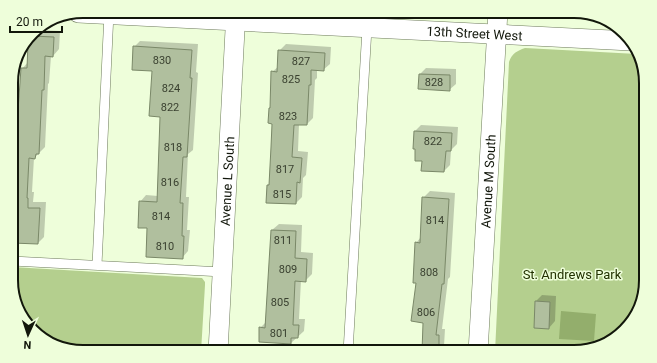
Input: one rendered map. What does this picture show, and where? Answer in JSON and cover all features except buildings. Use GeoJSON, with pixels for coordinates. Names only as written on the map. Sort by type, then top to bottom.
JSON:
{"type":"FeatureCollection","features":[{"type":"Feature","properties":{"kind":"street","name":"Avenue L South"},"geometry":{"type":"LineString","coordinates":[[218,345],[236,18]]}},
{"type":"Feature","properties":{"kind":"street","name":"13th Street West"},"geometry":{"type":"LineString","coordinates":[[324,18],[368,19],[497,35],[623,41]]}},
{"type":"Feature","properties":{"kind":"street","name":"Avenue M South"},"geometry":{"type":"LineString","coordinates":[[478,345],[498,18]]}},
{"type":"Feature","properties":{"kind":"lane"},"geometry":{"type":"LineString","coordinates":[[97,265],[109,18]]}},
{"type":"Feature","properties":{"kind":"lane"},"geometry":{"type":"LineString","coordinates":[[348,345],[368,19]]}},
{"type":"Feature","properties":{"kind":"lane"},"geometry":{"type":"LineString","coordinates":[[18,261],[223,272]]}},
{"type":"Feature","properties":{"kind":"green space","name":"St. Andrews Park"},"geometry":{"type":"Polygon","coordinates":[[[525,48],[632,54],[637,66],[639,83],[639,280],[637,297],[632,309],[623,323],[610,334],[595,342],[578,345],[495,345],[509,62],[512,56],[525,48]]]}},
{"type":"Feature","properties":{"kind":"green space"},"geometry":{"type":"Polygon","coordinates":[[[18,267],[202,278],[205,282],[201,345],[83,345],[66,343],[48,335],[48,315],[28,315],[20,297],[18,267]]]}},
{"type":"Feature","properties":{"kind":"shaded area"},"geometry":{"type":"Polygon","coordinates":[[[561,311],[596,314],[594,341],[559,339],[561,311]]]}}]}
